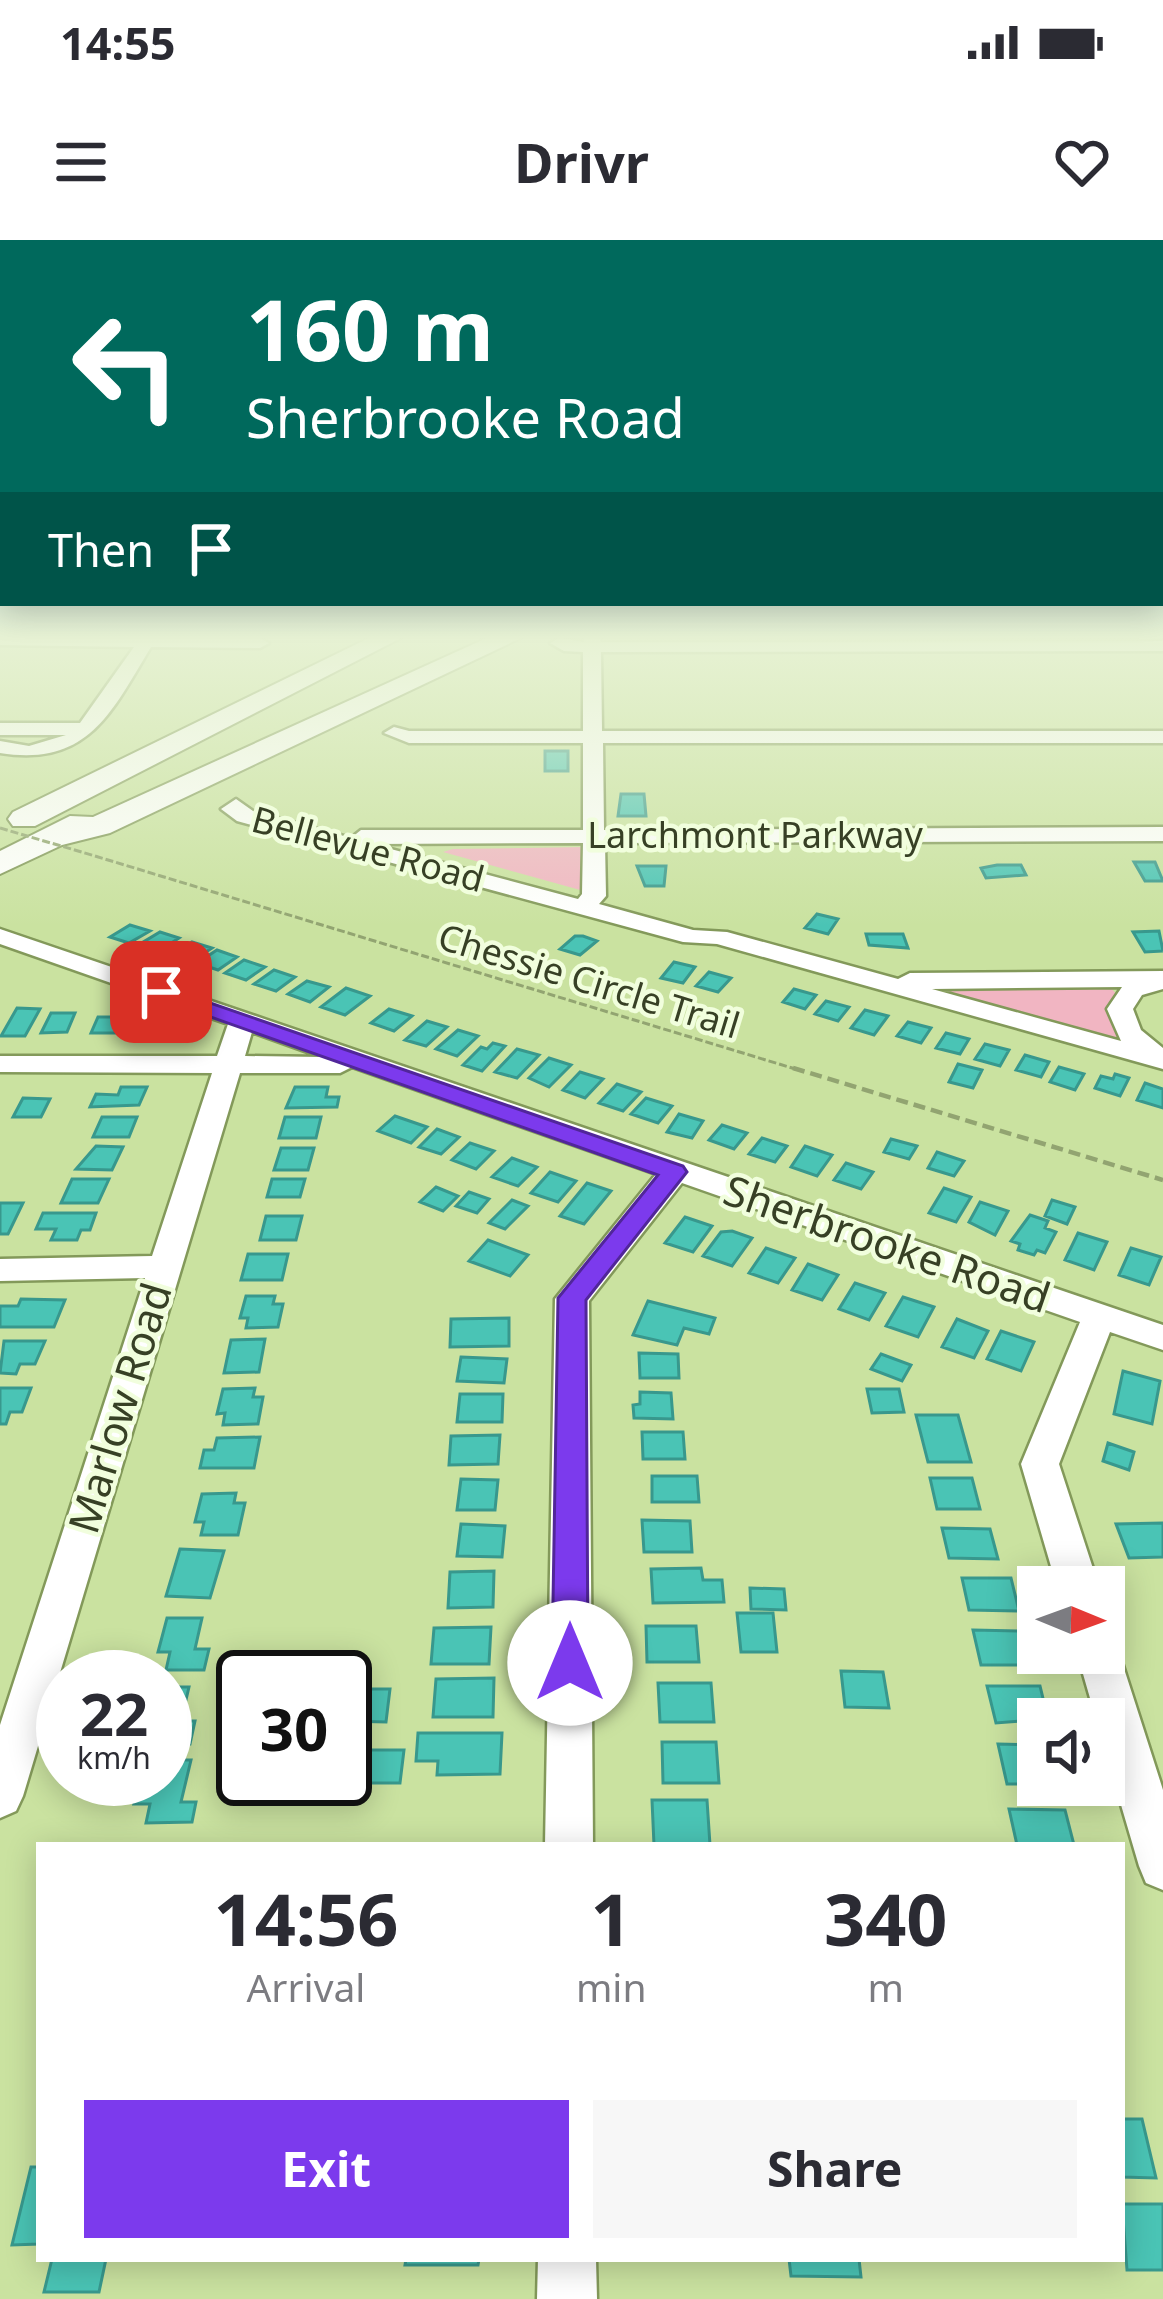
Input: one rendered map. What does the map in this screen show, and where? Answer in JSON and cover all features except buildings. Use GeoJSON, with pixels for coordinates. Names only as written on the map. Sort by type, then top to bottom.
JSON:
{"type":"FeatureCollection","features":[{"type":"Feature","properties":{"kind":"highway"},"geometry":{"type":"LineString","coordinates":[[0,814],[158,733]]}},
{"type":"Feature","properties":{"kind":"highway"},"geometry":{"type":"LineString","coordinates":[[0,829],[196,733]]}},
{"type":"Feature","properties":{"kind":"highway"},"geometry":{"type":"LineString","coordinates":[[0,864],[254,733]]}},
{"type":"Feature","properties":{"kind":"highway"},"geometry":{"type":"LineString","coordinates":[[52,838],[99,826],[293,733]]}},
{"type":"Feature","properties":{"kind":"street"},"geometry":{"type":"LineString","coordinates":[[0,747],[34,754],[66,746],[82,733]]}},
{"type":"Feature","properties":{"kind":"street"},"geometry":{"type":"LineString","coordinates":[[394,733],[409,737],[552,733]]}},
{"type":"Feature","properties":{"kind":"street"},"geometry":{"type":"LineString","coordinates":[[588,902],[592,733]]}},
{"type":"Feature","properties":{"kind":"street","name":"Larchmont Parkway"},"geometry":{"type":"LineString","coordinates":[[402,852],[592,841],[1163,834]]}},
{"type":"Feature","properties":{"kind":"street","name":"Larchmont Parkway"},"geometry":{"type":"LineString","coordinates":[[357,840],[1163,844]]}},
{"type":"Feature","properties":{"kind":"street","name":"Bellevue Road"},"geometry":{"type":"LineString","coordinates":[[357,840],[588,902],[692,938],[718,938],[1163,1061]]}},
{"type":"Feature","properties":{"kind":"street","name":"Sherbrooke Road"},"geometry":{"type":"LineString","coordinates":[[0,936],[1163,1338]]}},
{"type":"Feature","properties":{"kind":"street"},"geometry":{"type":"LineString","coordinates":[[872,981],[1163,980]]}},
{"type":"Feature","properties":{"kind":"street"},"geometry":{"type":"LineString","coordinates":[[1163,980],[1133,989],[1120,1009],[1129,1034],[1163,1061]]}},
{"type":"Feature","properties":{"kind":"street","name":"Marlow Road"},"geometry":{"type":"LineString","coordinates":[[0,1796],[242,1021]]}},
{"type":"Feature","properties":{"kind":"street"},"geometry":{"type":"LineString","coordinates":[[0,1064],[372,1066]]}},
{"type":"Feature","properties":{"kind":"street"},"geometry":{"type":"LineString","coordinates":[[569,1842],[572,1298],[674,1172]]}},
{"type":"Feature","properties":{"kind":"street"},"geometry":{"type":"LineString","coordinates":[[0,1270],[163,1268]]}},
{"type":"Feature","properties":{"kind":"street"},"geometry":{"type":"LineString","coordinates":[[1072,1566],[1040,1464],[1099,1316]]}},
{"type":"Feature","properties":{"kind":"street"},"geometry":{"type":"LineString","coordinates":[[1104,1674],[1163,1866]]}},
{"type":"Feature","properties":{"kind":"street"},"geometry":{"type":"LineString","coordinates":[[566,2299],[567,2262]]}},
{"type":"Feature","properties":{"kind":"path","name":"Chessie Circle Trail"},"geometry":{"type":"LineString","coordinates":[[0,829],[1163,1180]]}},
{"type":"Feature","properties":{"kind":"shaded area"},"geometry":{"type":"Polygon","coordinates":[[[588,847],[591,893],[443,852],[453,849],[588,847]]]}},
{"type":"Feature","properties":{"kind":"shaded area"},"geometry":{"type":"Polygon","coordinates":[[[950,986],[1110,987],[1118,996],[1127,1047],[948,996],[950,986]]]}},
{"type":"Feature","properties":{"kind":"route"},"geometry":{"type":"LineString","coordinates":[[161,992],[674,1172],[572,1298],[570,1663]]}}]}
